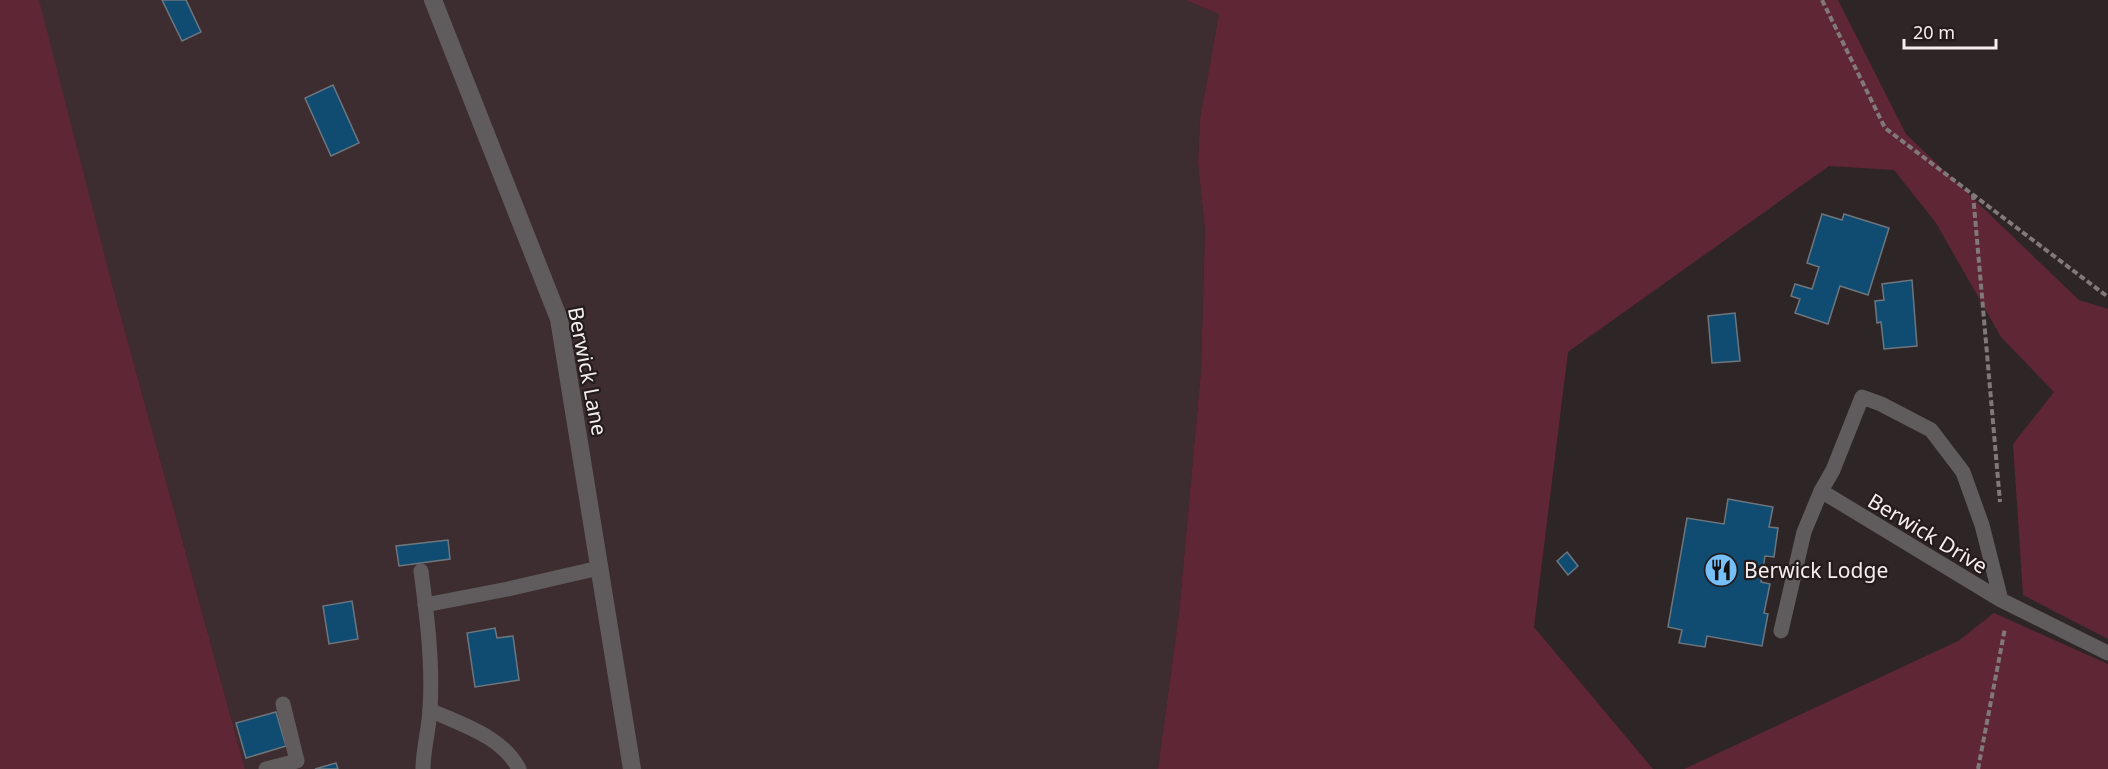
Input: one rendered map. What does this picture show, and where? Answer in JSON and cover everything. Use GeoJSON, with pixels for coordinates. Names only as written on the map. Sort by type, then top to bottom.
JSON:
{"type":"FeatureCollection","features":[{"type":"Feature","properties":{"kind":"street","name":"Berwick Lane"},"geometry":{"type":"LineString","coordinates":[[433,0],[559,319],[632,769]]}},
{"type":"Feature","properties":{"kind":"lane"},"geometry":{"type":"LineString","coordinates":[[1782,631],[1804,532],[1833,470],[1862,397],[1881,404],[1931,430],[1963,472],[1982,525],[2001,600]]}},
{"type":"Feature","properties":{"kind":"lane","name":"Berwick Drive"},"geometry":{"type":"LineString","coordinates":[[1821,492],[2001,600],[2108,653]]}},
{"type":"Feature","properties":{"kind":"lane"},"geometry":{"type":"LineString","coordinates":[[425,605],[600,568]]}},
{"type":"Feature","properties":{"kind":"lane"},"geometry":{"type":"LineString","coordinates":[[422,571],[430,710],[423,753],[423,769]]}},
{"type":"Feature","properties":{"kind":"lane"},"geometry":{"type":"LineString","coordinates":[[266,769],[297,761],[284,704]]}},
{"type":"Feature","properties":{"kind":"lane"},"geometry":{"type":"LineString","coordinates":[[430,710],[490,737],[508,752],[519,769]]}},
{"type":"Feature","properties":{"kind":"path"},"geometry":{"type":"LineString","coordinates":[[1822,0],[1885,128],[2108,297]]}},
{"type":"Feature","properties":{"kind":"path"},"geometry":{"type":"LineString","coordinates":[[1973,194],[1977,228]]}},
{"type":"Feature","properties":{"kind":"shaded area"},"geometry":{"type":"Polygon","coordinates":[[[0,0],[39,0],[112,284],[245,769],[0,769],[0,0]]]}},
{"type":"Feature","properties":{"kind":"shaded area"},"geometry":{"type":"Polygon","coordinates":[[[37,0],[1185,0],[1219,14],[1200,119],[1198,163],[1205,230],[1201,370],[1179,613],[1158,769],[245,769],[37,0]]]}},
{"type":"Feature","properties":{"kind":"shaded area"},"geometry":{"type":"Polygon","coordinates":[[[1185,0],[1838,0],[1906,134],[2079,300],[2108,309],[2108,639],[2023,595],[2013,444],[2054,392],[2001,337],[1936,223],[1894,170],[1829,166],[1568,352],[1534,627],[1653,769],[1158,769],[1179,613],[1201,370],[1205,230],[1198,163],[1200,119],[1219,14],[1185,0]]]}},
{"type":"Feature","properties":{"kind":"shaded area"},"geometry":{"type":"Polygon","coordinates":[[[1994,613],[2108,664],[2108,769],[1684,769],[1958,641],[1994,613]]]}},
{"type":"Feature","properties":{"kind":"building"},"geometry":{"type":"Polygon","coordinates":[[[162,0],[186,0],[201,32],[182,41],[162,0]]]}},
{"type":"Feature","properties":{"kind":"building"},"geometry":{"type":"Polygon","coordinates":[[[333,85],[359,143],[331,156],[305,98],[333,85]]]}},
{"type":"Feature","properties":{"kind":"building"},"geometry":{"type":"Polygon","coordinates":[[[1822,214],[1842,220],[1844,214],[1889,228],[1868,295],[1840,286],[1828,324],[1795,313],[1800,299],[1791,296],[1795,284],[1812,289],[1819,267],[1807,263],[1822,214]]]}},
{"type":"Feature","properties":{"kind":"building"},"geometry":{"type":"Polygon","coordinates":[[[1912,280],[1917,346],[1884,349],[1881,322],[1877,323],[1875,301],[1884,300],[1882,284],[1912,280]]]}},
{"type":"Feature","properties":{"kind":"building"},"geometry":{"type":"Polygon","coordinates":[[[1735,313],[1740,361],[1712,363],[1708,316],[1735,313]]]}},
{"type":"Feature","properties":{"kind":"building","name":"Berwick Lodge"},"geometry":{"type":"Polygon","coordinates":[[[1728,499],[1773,507],[1769,527],[1778,528],[1774,557],[1765,556],[1761,582],[1770,584],[1764,613],[1768,614],[1762,646],[1707,636],[1705,647],[1679,643],[1682,630],[1668,627],[1687,518],[1724,524],[1728,499]]]}},
{"type":"Feature","properties":{"kind":"building"},"geometry":{"type":"Polygon","coordinates":[[[448,540],[450,559],[399,566],[396,546],[448,540]]]}},
{"type":"Feature","properties":{"kind":"building"},"geometry":{"type":"Polygon","coordinates":[[[1567,552],[1578,566],[1568,575],[1557,561],[1567,552]]]}},
{"type":"Feature","properties":{"kind":"building"},"geometry":{"type":"Polygon","coordinates":[[[352,601],[358,639],[329,644],[323,606],[352,601]]]}},
{"type":"Feature","properties":{"kind":"building"},"geometry":{"type":"Polygon","coordinates":[[[495,628],[497,638],[513,636],[519,680],[475,687],[467,633],[495,628]]]}},
{"type":"Feature","properties":{"kind":"building"},"geometry":{"type":"Polygon","coordinates":[[[276,712],[286,746],[246,758],[236,723],[276,712]]]}},
{"type":"Feature","properties":{"kind":"building"},"geometry":{"type":"Polygon","coordinates":[[[336,763],[338,769],[315,769],[336,763]]]}},
{"type":"Feature","properties":{"kind":"place","name":"Berwick Lodge"},"geometry":{"type":"Point","coordinates":[1721,570]}}]}
